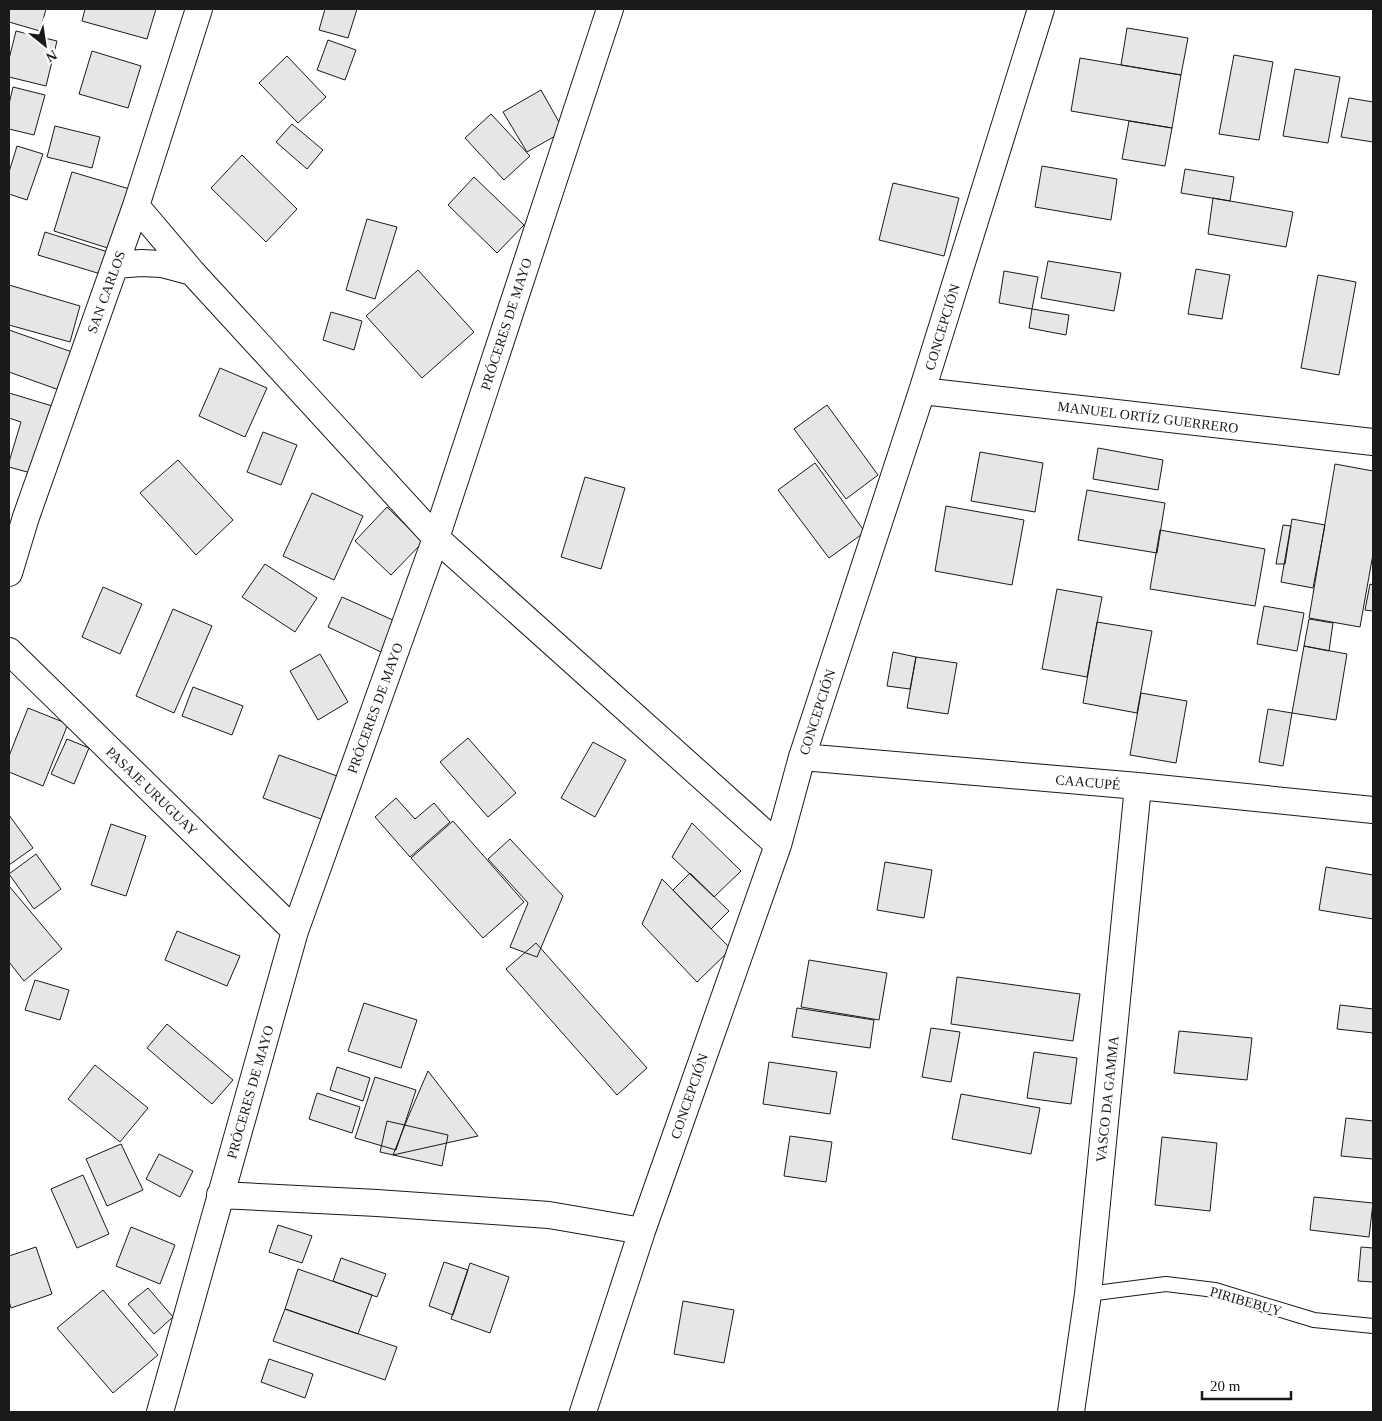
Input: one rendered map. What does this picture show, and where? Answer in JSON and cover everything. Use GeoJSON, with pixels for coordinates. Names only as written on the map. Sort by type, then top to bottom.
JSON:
{"type":"FeatureCollection","features":[{"type":"Feature","properties":{"kind":"street","name":"SAN CARLOS"},"geometry":{"type":"LineString","coordinates":[[9,573],[17,514],[116,265],[199,9]]}},
{"type":"Feature","properties":{"kind":"street","name":"PRÓCERES DE MAYO"},"geometry":{"type":"LineString","coordinates":[[160,1412],[296,931],[436,538],[610,9]]}},
{"type":"Feature","properties":{"kind":"street","name":"CONCEPCIÓN"},"geometry":{"type":"LineString","coordinates":[[583,1412],[642,1231],[778,845],[802,757],[922,391],[1041,9]]}},
{"type":"Feature","properties":{"kind":"street"},"geometry":{"type":"LineString","coordinates":[[136,206],[192,272],[436,538],[778,845]]}},
{"type":"Feature","properties":{"kind":"street"},"geometry":{"type":"LineString","coordinates":[[116,265],[162,264],[192,272]]}},
{"type":"Feature","properties":{"kind":"street","name":"MANUEL ORTÍZ GUERRERO"},"geometry":{"type":"LineString","coordinates":[[922,391],[1373,442]]}},
{"type":"Feature","properties":{"kind":"street","name":"PASAJE URUGUAY"},"geometry":{"type":"LineString","coordinates":[[9,651],[296,931]]}},
{"type":"Feature","properties":{"kind":"street","name":"CAACUPÉ"},"geometry":{"type":"LineString","coordinates":[[802,757],[1138,786],[1373,810]]}},
{"type":"Feature","properties":{"kind":"street","name":"VASCO DA GAMMA"},"geometry":{"type":"LineString","coordinates":[[1071,1412],[1088,1294],[1138,786]]}},
{"type":"Feature","properties":{"kind":"street"},"geometry":{"type":"LineString","coordinates":[[220,1196],[377,1203],[548,1215],[642,1231]]}},
{"type":"Feature","properties":{"kind":"lane","name":"PIRIBEBUY"},"geometry":{"type":"LineString","coordinates":[[1088,1294],[1166,1284],[1215,1290],[1314,1320],[1373,1326]]}},
{"type":"Feature","properties":{"kind":"building"},"geometry":{"type":"Polygon","coordinates":[[[9,9],[46,9],[40,31],[9,22],[9,9]]]}},
{"type":"Feature","properties":{"kind":"building"},"geometry":{"type":"Polygon","coordinates":[[[85,9],[156,9],[147,39],[82,21],[85,9]]]}},
{"type":"Feature","properties":{"kind":"building"},"geometry":{"type":"Polygon","coordinates":[[[325,9],[357,9],[348,38],[319,30],[325,9]]]}},
{"type":"Feature","properties":{"kind":"building"},"geometry":{"type":"Polygon","coordinates":[[[1127,28],[1188,38],[1181,75],[1121,65],[1127,28]]]}},
{"type":"Feature","properties":{"kind":"building"},"geometry":{"type":"Polygon","coordinates":[[[16,31],[57,41],[46,86],[9,77],[9,59],[16,31]]]}},
{"type":"Feature","properties":{"kind":"building"},"geometry":{"type":"Polygon","coordinates":[[[328,40],[356,50],[345,80],[317,70],[328,40]]]}},
{"type":"Feature","properties":{"kind":"building"},"geometry":{"type":"Polygon","coordinates":[[[92,51],[141,66],[128,108],[79,94],[92,51]]]}},
{"type":"Feature","properties":{"kind":"building"},"geometry":{"type":"Polygon","coordinates":[[[1234,55],[1273,62],[1259,140],[1219,134],[1234,55]]]}},
{"type":"Feature","properties":{"kind":"building"},"geometry":{"type":"Polygon","coordinates":[[[287,56],[326,97],[298,123],[259,83],[287,56]]]}},
{"type":"Feature","properties":{"kind":"building"},"geometry":{"type":"Polygon","coordinates":[[[1080,58],[1181,75],[1172,128],[1071,111],[1080,58]]]}},
{"type":"Feature","properties":{"kind":"building"},"geometry":{"type":"Polygon","coordinates":[[[1295,69],[1340,77],[1328,143],[1283,136],[1295,69]]]}},
{"type":"Feature","properties":{"kind":"building"},"geometry":{"type":"Polygon","coordinates":[[[13,87],[45,95],[34,135],[9,129],[9,104],[13,87]]]}},
{"type":"Feature","properties":{"kind":"building"},"geometry":{"type":"Polygon","coordinates":[[[541,90],[564,131],[527,152],[503,112],[541,90]]]}},
{"type":"Feature","properties":{"kind":"building"},"geometry":{"type":"Polygon","coordinates":[[[1349,98],[1373,102],[1373,142],[1341,137],[1349,98]]]}},
{"type":"Feature","properties":{"kind":"building"},"geometry":{"type":"Polygon","coordinates":[[[491,114],[530,156],[504,180],[465,138],[491,114]]]}},
{"type":"Feature","properties":{"kind":"building"},"geometry":{"type":"Polygon","coordinates":[[[1129,121],[1172,128],[1165,166],[1122,159],[1129,121]]]}},
{"type":"Feature","properties":{"kind":"building"},"geometry":{"type":"Polygon","coordinates":[[[292,124],[323,150],[307,169],[276,142],[292,124]]]}},
{"type":"Feature","properties":{"kind":"building"},"geometry":{"type":"Polygon","coordinates":[[[55,126],[100,137],[92,168],[47,157],[55,126]]]}},
{"type":"Feature","properties":{"kind":"building"},"geometry":{"type":"Polygon","coordinates":[[[17,146],[43,154],[27,200],[9,194],[9,172],[17,146]]]}},
{"type":"Feature","properties":{"kind":"building"},"geometry":{"type":"Polygon","coordinates":[[[242,155],[297,209],[266,242],[211,188],[242,155]]]}},
{"type":"Feature","properties":{"kind":"building"},"geometry":{"type":"Polygon","coordinates":[[[1042,166],[1117,179],[1111,220],[1035,207],[1042,166]]]}},
{"type":"Feature","properties":{"kind":"building"},"geometry":{"type":"Polygon","coordinates":[[[1185,169],[1234,177],[1230,201],[1181,193],[1185,169]]]}},
{"type":"Feature","properties":{"kind":"building"},"geometry":{"type":"Polygon","coordinates":[[[72,172],[133,190],[114,250],[54,231],[72,172]]]}},
{"type":"Feature","properties":{"kind":"building"},"geometry":{"type":"Polygon","coordinates":[[[474,177],[524,225],[497,253],[448,205],[474,177]]]}},
{"type":"Feature","properties":{"kind":"building"},"geometry":{"type":"Polygon","coordinates":[[[893,183],[959,198],[944,256],[879,240],[893,183]]]}},
{"type":"Feature","properties":{"kind":"building"},"geometry":{"type":"Polygon","coordinates":[[[1213,198],[1293,212],[1286,247],[1208,234],[1213,198]]]}},
{"type":"Feature","properties":{"kind":"building"},"geometry":{"type":"Polygon","coordinates":[[[367,219],[397,227],[375,299],[346,290],[367,219]]]}},
{"type":"Feature","properties":{"kind":"building"},"geometry":{"type":"Polygon","coordinates":[[[45,232],[111,253],[104,275],[38,255],[45,232]]]}},
{"type":"Feature","properties":{"kind":"building"},"geometry":{"type":"Polygon","coordinates":[[[1048,261],[1121,273],[1114,311],[1041,298],[1048,261]]]}},
{"type":"Feature","properties":{"kind":"building"},"geometry":{"type":"Polygon","coordinates":[[[1196,269],[1230,275],[1222,319],[1188,314],[1196,269]]]}},
{"type":"Feature","properties":{"kind":"building"},"geometry":{"type":"Polygon","coordinates":[[[418,270],[474,332],[422,378],[366,316],[418,270]]]}},
{"type":"Feature","properties":{"kind":"building"},"geometry":{"type":"Polygon","coordinates":[[[1004,271],[1038,277],[1032,309],[999,303],[1004,271]]]}},
{"type":"Feature","properties":{"kind":"building"},"geometry":{"type":"Polygon","coordinates":[[[1318,275],[1356,282],[1339,375],[1301,368],[1318,275]]]}},
{"type":"Feature","properties":{"kind":"building"},"geometry":{"type":"Polygon","coordinates":[[[9,285],[80,306],[70,342],[9,325],[9,285]]]}},
{"type":"Feature","properties":{"kind":"building"},"geometry":{"type":"Polygon","coordinates":[[[1032,309],[1069,315],[1066,335],[1029,328],[1032,309]]]}},
{"type":"Feature","properties":{"kind":"building"},"geometry":{"type":"Polygon","coordinates":[[[331,312],[362,321],[354,350],[323,340],[331,312]]]}},
{"type":"Feature","properties":{"kind":"building"},"geometry":{"type":"Polygon","coordinates":[[[9,330],[75,353],[62,391],[9,372],[9,330]]]}},
{"type":"Feature","properties":{"kind":"building"},"geometry":{"type":"Polygon","coordinates":[[[220,368],[267,388],[245,437],[199,416],[220,368]]]}},
{"type":"Feature","properties":{"kind":"building"},"geometry":{"type":"Polygon","coordinates":[[[9,393],[59,408],[38,475],[9,467],[21,422],[9,418],[9,393]]]}},
{"type":"Feature","properties":{"kind":"building"},"geometry":{"type":"Polygon","coordinates":[[[827,405],[878,475],[846,499],[794,429],[827,405]]]}},
{"type":"Feature","properties":{"kind":"building"},"geometry":{"type":"Polygon","coordinates":[[[263,432],[297,445],[281,485],[247,472],[263,432]]]}},
{"type":"Feature","properties":{"kind":"building"},"geometry":{"type":"Polygon","coordinates":[[[1098,448],[1163,460],[1158,490],[1093,479],[1098,448]]]}},
{"type":"Feature","properties":{"kind":"building"},"geometry":{"type":"Polygon","coordinates":[[[980,452],[1043,463],[1035,512],[971,501],[980,452]]]}},
{"type":"Feature","properties":{"kind":"building"},"geometry":{"type":"Polygon","coordinates":[[[178,460],[233,520],[196,555],[140,493],[178,460]]]}},
{"type":"Feature","properties":{"kind":"building"},"geometry":{"type":"Polygon","coordinates":[[[815,463],[865,532],[829,558],[778,490],[815,463]]]}},
{"type":"Feature","properties":{"kind":"building"},"geometry":{"type":"Polygon","coordinates":[[[1335,464],[1373,471],[1373,554],[1360,627],[1309,618],[1335,464]]]}},
{"type":"Feature","properties":{"kind":"building"},"geometry":{"type":"Polygon","coordinates":[[[585,477],[625,488],[601,569],[561,557],[585,477]]]}},
{"type":"Feature","properties":{"kind":"building"},"geometry":{"type":"Polygon","coordinates":[[[1087,490],[1165,503],[1157,553],[1078,540],[1087,490]]]}},
{"type":"Feature","properties":{"kind":"building"},"geometry":{"type":"Polygon","coordinates":[[[312,493],[363,516],[334,580],[283,556],[312,493]]]}},
{"type":"Feature","properties":{"kind":"building"},"geometry":{"type":"Polygon","coordinates":[[[946,506],[1024,520],[1012,585],[935,571],[946,506]]]}},
{"type":"Feature","properties":{"kind":"building"},"geometry":{"type":"Polygon","coordinates":[[[387,507],[423,542],[391,575],[355,541],[387,507]]]}},
{"type":"Feature","properties":{"kind":"building"},"geometry":{"type":"Polygon","coordinates":[[[1292,519],[1325,525],[1313,588],[1281,582],[1292,519]]]}},
{"type":"Feature","properties":{"kind":"building"},"geometry":{"type":"Polygon","coordinates":[[[1283,525],[1291,526],[1285,564],[1276,564],[1283,525]]]}},
{"type":"Feature","properties":{"kind":"building"},"geometry":{"type":"Polygon","coordinates":[[[1160,530],[1265,549],[1255,606],[1150,589],[1160,530]]]}},
{"type":"Feature","properties":{"kind":"building"},"geometry":{"type":"Polygon","coordinates":[[[265,564],[317,598],[295,632],[242,597],[265,564]]]}},
{"type":"Feature","properties":{"kind":"building"},"geometry":{"type":"Polygon","coordinates":[[[1370,584],[1373,585],[1373,611],[1365,610],[1370,584]]]}},
{"type":"Feature","properties":{"kind":"building"},"geometry":{"type":"Polygon","coordinates":[[[103,587],[142,604],[120,654],[82,637],[103,587]]]}},
{"type":"Feature","properties":{"kind":"building"},"geometry":{"type":"Polygon","coordinates":[[[1057,589],[1102,597],[1087,677],[1042,669],[1057,589]]]}},
{"type":"Feature","properties":{"kind":"building"},"geometry":{"type":"Polygon","coordinates":[[[342,597],[395,621],[381,652],[328,627],[342,597]]]}},
{"type":"Feature","properties":{"kind":"building"},"geometry":{"type":"Polygon","coordinates":[[[1264,606],[1304,613],[1297,651],[1257,644],[1264,606]]]}},
{"type":"Feature","properties":{"kind":"building"},"geometry":{"type":"Polygon","coordinates":[[[173,609],[212,626],[174,713],[136,696],[173,609]]]}},
{"type":"Feature","properties":{"kind":"building"},"geometry":{"type":"Polygon","coordinates":[[[1309,619],[1333,623],[1329,651],[1304,646],[1309,619]]]}},
{"type":"Feature","properties":{"kind":"building"},"geometry":{"type":"Polygon","coordinates":[[[1097,622],[1152,631],[1137,713],[1083,703],[1097,622]]]}},
{"type":"Feature","properties":{"kind":"building"},"geometry":{"type":"Polygon","coordinates":[[[1304,646],[1347,654],[1336,720],[1292,713],[1304,646]]]}},
{"type":"Feature","properties":{"kind":"building"},"geometry":{"type":"Polygon","coordinates":[[[893,652],[916,657],[910,689],[887,686],[893,652]]]}},
{"type":"Feature","properties":{"kind":"building"},"geometry":{"type":"Polygon","coordinates":[[[320,654],[348,702],[318,720],[290,671],[320,654]]]}},
{"type":"Feature","properties":{"kind":"building"},"geometry":{"type":"Polygon","coordinates":[[[916,657],[957,663],[948,714],[907,708],[916,657]]]}},
{"type":"Feature","properties":{"kind":"building"},"geometry":{"type":"Polygon","coordinates":[[[193,687],[243,706],[232,735],[182,716],[193,687]]]}},
{"type":"Feature","properties":{"kind":"building"},"geometry":{"type":"Polygon","coordinates":[[[1141,693],[1187,701],[1176,763],[1130,755],[1141,693]]]}},
{"type":"Feature","properties":{"kind":"building"},"geometry":{"type":"Polygon","coordinates":[[[28,708],[68,724],[43,786],[9,772],[9,756],[28,708]]]}},
{"type":"Feature","properties":{"kind":"building"},"geometry":{"type":"Polygon","coordinates":[[[1268,709],[1292,713],[1283,766],[1259,762],[1268,709]]]}},
{"type":"Feature","properties":{"kind":"building"},"geometry":{"type":"Polygon","coordinates":[[[468,738],[516,793],[488,817],[440,762],[468,738]]]}},
{"type":"Feature","properties":{"kind":"building"},"geometry":{"type":"Polygon","coordinates":[[[67,739],[89,748],[74,784],[51,774],[67,739]]]}},
{"type":"Feature","properties":{"kind":"building"},"geometry":{"type":"Polygon","coordinates":[[[593,742],[626,760],[595,817],[561,798],[593,742]]]}},
{"type":"Feature","properties":{"kind":"building"},"geometry":{"type":"Polygon","coordinates":[[[279,755],[337,776],[321,819],[263,798],[279,755]]]}},
{"type":"Feature","properties":{"kind":"building"},"geometry":{"type":"Polygon","coordinates":[[[396,798],[415,819],[434,803],[450,822],[410,857],[375,817],[396,798]]]}},
{"type":"Feature","properties":{"kind":"building"},"geometry":{"type":"Polygon","coordinates":[[[9,815],[33,848],[9,865],[9,815]]]}},
{"type":"Feature","properties":{"kind":"building"},"geometry":{"type":"Polygon","coordinates":[[[453,821],[524,902],[483,938],[411,858],[453,821]]]}},
{"type":"Feature","properties":{"kind":"building"},"geometry":{"type":"Polygon","coordinates":[[[692,823],[741,871],[714,897],[672,857],[692,823]]]}},
{"type":"Feature","properties":{"kind":"building"},"geometry":{"type":"Polygon","coordinates":[[[111,824],[146,836],[126,896],[91,885],[111,824]]]}},
{"type":"Feature","properties":{"kind":"building"},"geometry":{"type":"Polygon","coordinates":[[[510,839],[563,896],[537,957],[510,947],[528,903],[488,859],[510,839]]]}},
{"type":"Feature","properties":{"kind":"building"},"geometry":{"type":"Polygon","coordinates":[[[36,854],[61,889],[34,909],[9,874],[36,854]]]}},
{"type":"Feature","properties":{"kind":"building"},"geometry":{"type":"Polygon","coordinates":[[[885,862],[932,870],[924,918],[877,910],[885,862]]]}},
{"type":"Feature","properties":{"kind":"building"},"geometry":{"type":"Polygon","coordinates":[[[1326,867],[1373,875],[1373,919],[1319,910],[1326,867]]]}},
{"type":"Feature","properties":{"kind":"building"},"geometry":{"type":"Polygon","coordinates":[[[690,873],[729,911],[711,929],[673,890],[690,873]]]}},
{"type":"Feature","properties":{"kind":"building"},"geometry":{"type":"Polygon","coordinates":[[[662,879],[731,949],[697,982],[642,924],[662,879]]]}},
{"type":"Feature","properties":{"kind":"building"},"geometry":{"type":"Polygon","coordinates":[[[9,886],[62,949],[24,981],[9,962],[9,886]]]}},
{"type":"Feature","properties":{"kind":"building"},"geometry":{"type":"Polygon","coordinates":[[[177,931],[240,956],[227,986],[165,960],[177,931]]]}},
{"type":"Feature","properties":{"kind":"building"},"geometry":{"type":"Polygon","coordinates":[[[536,943],[647,1068],[617,1095],[506,969],[536,943]]]}},
{"type":"Feature","properties":{"kind":"building"},"geometry":{"type":"Polygon","coordinates":[[[809,960],[887,973],[879,1020],[801,1007],[809,960]]]}},
{"type":"Feature","properties":{"kind":"building"},"geometry":{"type":"Polygon","coordinates":[[[957,977],[1080,994],[1073,1041],[951,1024],[957,977]]]}},
{"type":"Feature","properties":{"kind":"building"},"geometry":{"type":"Polygon","coordinates":[[[35,980],[69,990],[60,1020],[25,1010],[35,980]]]}},
{"type":"Feature","properties":{"kind":"building"},"geometry":{"type":"Polygon","coordinates":[[[364,1003],[417,1020],[401,1068],[348,1051],[364,1003]]]}},
{"type":"Feature","properties":{"kind":"building"},"geometry":{"type":"Polygon","coordinates":[[[1340,1005],[1373,1009],[1373,1033],[1337,1029],[1340,1005]]]}},
{"type":"Feature","properties":{"kind":"building"},"geometry":{"type":"Polygon","coordinates":[[[797,1008],[874,1020],[870,1048],[792,1037],[797,1008]]]}},
{"type":"Feature","properties":{"kind":"building"},"geometry":{"type":"Polygon","coordinates":[[[167,1024],[233,1080],[212,1104],[147,1048],[167,1024]]]}},
{"type":"Feature","properties":{"kind":"building"},"geometry":{"type":"Polygon","coordinates":[[[931,1028],[960,1032],[951,1082],[922,1077],[931,1028]]]}},
{"type":"Feature","properties":{"kind":"building"},"geometry":{"type":"Polygon","coordinates":[[[1179,1031],[1252,1038],[1247,1080],[1174,1073],[1179,1031]]]}},
{"type":"Feature","properties":{"kind":"building"},"geometry":{"type":"Polygon","coordinates":[[[1034,1052],[1077,1058],[1071,1104],[1027,1098],[1034,1052]]]}},
{"type":"Feature","properties":{"kind":"building"},"geometry":{"type":"Polygon","coordinates":[[[769,1062],[837,1072],[830,1114],[763,1104],[769,1062]]]}},
{"type":"Feature","properties":{"kind":"building"},"geometry":{"type":"Polygon","coordinates":[[[95,1065],[148,1108],[120,1142],[68,1099],[95,1065]]]}},
{"type":"Feature","properties":{"kind":"building"},"geometry":{"type":"Polygon","coordinates":[[[337,1067],[370,1078],[363,1101],[330,1090],[337,1067]]]}},
{"type":"Feature","properties":{"kind":"building"},"geometry":{"type":"Polygon","coordinates":[[[428,1071],[478,1136],[393,1155],[409,1115],[428,1071]]]}},
{"type":"Feature","properties":{"kind":"building"},"geometry":{"type":"Polygon","coordinates":[[[375,1077],[416,1090],[396,1150],[355,1138],[375,1077]]]}},
{"type":"Feature","properties":{"kind":"building"},"geometry":{"type":"Polygon","coordinates":[[[317,1093],[360,1107],[352,1133],[309,1119],[317,1093]]]}},
{"type":"Feature","properties":{"kind":"building"},"geometry":{"type":"Polygon","coordinates":[[[961,1094],[1040,1108],[1031,1154],[952,1139],[961,1094]]]}},
{"type":"Feature","properties":{"kind":"building"},"geometry":{"type":"Polygon","coordinates":[[[1346,1118],[1373,1121],[1373,1159],[1341,1156],[1346,1118]]]}},
{"type":"Feature","properties":{"kind":"building"},"geometry":{"type":"Polygon","coordinates":[[[387,1121],[448,1135],[442,1166],[380,1152],[387,1121]]]}},
{"type":"Feature","properties":{"kind":"building"},"geometry":{"type":"Polygon","coordinates":[[[790,1136],[832,1142],[826,1182],[784,1176],[790,1136]]]}},
{"type":"Feature","properties":{"kind":"building"},"geometry":{"type":"Polygon","coordinates":[[[1162,1137],[1217,1143],[1210,1211],[1155,1205],[1162,1137]]]}},
{"type":"Feature","properties":{"kind":"building"},"geometry":{"type":"Polygon","coordinates":[[[121,1144],[143,1190],[107,1206],[86,1159],[121,1144]]]}},
{"type":"Feature","properties":{"kind":"building"},"geometry":{"type":"Polygon","coordinates":[[[159,1154],[193,1171],[180,1197],[146,1179],[159,1154]]]}},
{"type":"Feature","properties":{"kind":"building"},"geometry":{"type":"Polygon","coordinates":[[[83,1175],[109,1234],[77,1248],[51,1189],[83,1175]]]}},
{"type":"Feature","properties":{"kind":"building"},"geometry":{"type":"Polygon","coordinates":[[[1314,1197],[1373,1203],[1369,1237],[1310,1230],[1314,1197]]]}},
{"type":"Feature","properties":{"kind":"building"},"geometry":{"type":"Polygon","coordinates":[[[278,1225],[312,1236],[302,1263],[269,1252],[278,1225]]]}},
{"type":"Feature","properties":{"kind":"building"},"geometry":{"type":"Polygon","coordinates":[[[131,1227],[175,1245],[160,1284],[116,1266],[131,1227]]]}},
{"type":"Feature","properties":{"kind":"building"},"geometry":{"type":"Polygon","coordinates":[[[36,1247],[52,1294],[11,1308],[9,1301],[9,1256],[36,1247]]]}},
{"type":"Feature","properties":{"kind":"building"},"geometry":{"type":"Polygon","coordinates":[[[1361,1247],[1373,1248],[1373,1282],[1358,1281],[1361,1247]]]}},
{"type":"Feature","properties":{"kind":"building"},"geometry":{"type":"Polygon","coordinates":[[[341,1258],[386,1274],[377,1297],[333,1281],[341,1258]]]}},
{"type":"Feature","properties":{"kind":"building"},"geometry":{"type":"Polygon","coordinates":[[[444,1262],[468,1270],[453,1315],[429,1306],[444,1262]]]}},
{"type":"Feature","properties":{"kind":"building"},"geometry":{"type":"Polygon","coordinates":[[[470,1263],[509,1277],[490,1333],[451,1319],[470,1263]]]}},
{"type":"Feature","properties":{"kind":"building"},"geometry":{"type":"Polygon","coordinates":[[[298,1269],[372,1295],[358,1334],[285,1309],[298,1269]]]}},
{"type":"Feature","properties":{"kind":"building"},"geometry":{"type":"Polygon","coordinates":[[[148,1288],[173,1317],[154,1334],[128,1304],[148,1288]]]}},
{"type":"Feature","properties":{"kind":"building"},"geometry":{"type":"Polygon","coordinates":[[[103,1290],[158,1355],[113,1393],[57,1328],[103,1290]]]}},
{"type":"Feature","properties":{"kind":"building"},"geometry":{"type":"Polygon","coordinates":[[[683,1301],[734,1310],[724,1363],[674,1354],[683,1301]]]}},
{"type":"Feature","properties":{"kind":"building"},"geometry":{"type":"Polygon","coordinates":[[[285,1309],[397,1347],[385,1380],[273,1341],[285,1309]]]}},
{"type":"Feature","properties":{"kind":"building"},"geometry":{"type":"Polygon","coordinates":[[[269,1359],[313,1374],[305,1398],[261,1382],[269,1359]]]}}]}
